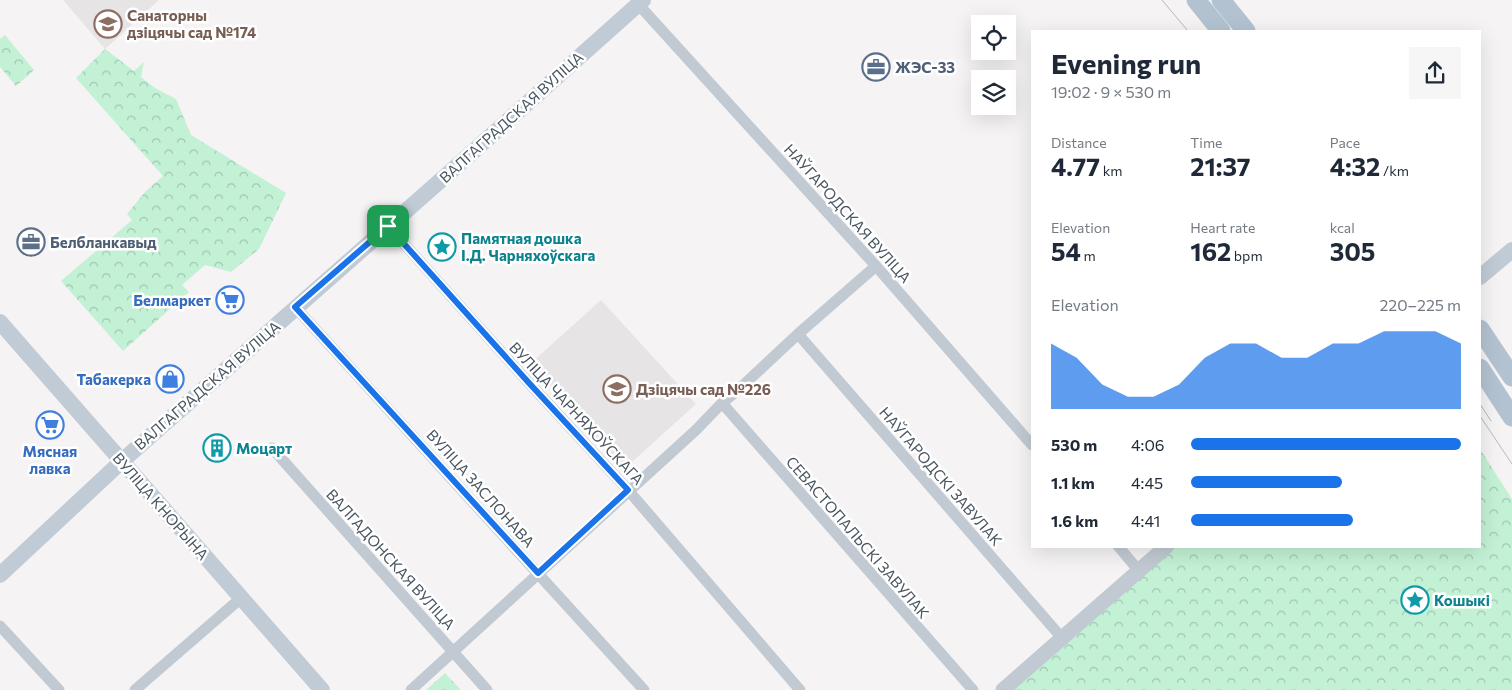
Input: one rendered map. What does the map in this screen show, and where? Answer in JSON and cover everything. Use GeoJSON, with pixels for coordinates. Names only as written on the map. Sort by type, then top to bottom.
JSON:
{"type":"FeatureCollection","features":[{"type":"Feature","properties":{"kind":"main road"},"geometry":{"type":"LineString","coordinates":[[1196,0],[1220,30]]}},
{"type":"Feature","properties":{"kind":"main road"},"geometry":{"type":"LineString","coordinates":[[1222,0],[1245,30]]}},
{"type":"Feature","properties":{"kind":"main road","name":"ВАЛГАГРАДСКАЯ ВУЛІЦА"},"geometry":{"type":"LineString","coordinates":[[0,575],[122,460],[640,2]]}},
{"type":"Feature","properties":{"kind":"main road"},"geometry":{"type":"LineString","coordinates":[[1481,276],[1512,250]]}},
{"type":"Feature","properties":{"kind":"main road","name":"ВУЛІЦА КНОРЫНА"},"geometry":{"type":"LineString","coordinates":[[0,322],[322,690]]}},
{"type":"Feature","properties":{"kind":"main road"},"geometry":{"type":"LineString","coordinates":[[1481,330],[1512,377]]}},
{"type":"Feature","properties":{"kind":"main road"},"geometry":{"type":"LineString","coordinates":[[1481,370],[1512,416]]}},
{"type":"Feature","properties":{"kind":"street","name":"НАЎГАРОДСКАЯ ВУЛІЦА"},"geometry":{"type":"LineString","coordinates":[[640,2],[876,266],[1031,444]]}},
{"type":"Feature","properties":{"kind":"street","name":"ВУЛІЦА ЧАРНЯХОЎСКАГА"},"geometry":{"type":"LineString","coordinates":[[388,226],[522,376],[628,490],[800,690]]}},
{"type":"Feature","properties":{"kind":"street"},"geometry":{"type":"LineString","coordinates":[[410,690],[698,428],[722,403],[876,266]]}},
{"type":"Feature","properties":{"kind":"street","name":"ВУЛІЦА ЗАСЛОНАВА"},"geometry":{"type":"LineString","coordinates":[[295,307],[644,690]]}},
{"type":"Feature","properties":{"kind":"street","name":"НАЎГАРОДСКІ ЗАВУЛАК"},"geometry":{"type":"LineString","coordinates":[[798,334],[1062,638]]}},
{"type":"Feature","properties":{"kind":"street","name":"СЕВАСТОПАЛЬСКІ ЗАВУЛАК"},"geometry":{"type":"LineString","coordinates":[[722,403],[973,690]]}},
{"type":"Feature","properties":{"kind":"street","name":"ВАЛГАДОНСКАЯ ВУЛІЦА"},"geometry":{"type":"LineString","coordinates":[[272,448],[487,690]]}},
{"type":"Feature","properties":{"kind":"street"},"geometry":{"type":"LineString","coordinates":[[1120,548],[1139,571]]}},
{"type":"Feature","properties":{"kind":"street"},"geometry":{"type":"LineString","coordinates":[[1003,690],[1166,548]]}},
{"type":"Feature","properties":{"kind":"street"},"geometry":{"type":"LineString","coordinates":[[135,690],[241,598]]}},
{"type":"Feature","properties":{"kind":"street"},"geometry":{"type":"LineString","coordinates":[[0,626],[59,690]]}},
{"type":"Feature","properties":{"kind":"shaded area","name":"Санаторны дзіцячы сад №174"},"geometry":{"type":"Polygon","coordinates":[[[63,0],[159,0],[105,49],[63,0]]]}},
{"type":"Feature","properties":{"kind":"shaded area","name":"Дзіцячы сад №226"},"geometry":{"type":"Polygon","coordinates":[[[601,300],[696,404],[623,470],[530,364],[601,300]]]}},
{"type":"Feature","properties":{"kind":"green space"},"geometry":{"type":"Polygon","coordinates":[[[5,35],[34,70],[16,86],[0,67],[0,39],[5,35]]]}},
{"type":"Feature","properties":{"kind":"green space"},"geometry":{"type":"Polygon","coordinates":[[[105,49],[134,71],[144,62],[141,77],[155,88],[176,99],[191,135],[286,193],[259,249],[231,272],[205,265],[182,285],[189,292],[123,351],[61,281],[132,220],[127,214],[145,192],[163,176],[76,78],[105,49]]]}},
{"type":"Feature","properties":{"kind":"green space"},"geometry":{"type":"Polygon","coordinates":[[[1481,451],[1512,499],[1512,690],[1005,690],[1166,548],[1481,548],[1481,451]]]}},
{"type":"Feature","properties":{"kind":"green space"},"geometry":{"type":"Polygon","coordinates":[[[445,673],[461,690],[426,690],[445,673]]]}},
{"type":"Feature","properties":{"kind":"tram line"},"geometry":{"type":"LineString","coordinates":[[1162,0],[1187,30]]}},
{"type":"Feature","properties":{"kind":"tram line"},"geometry":{"type":"LineString","coordinates":[[1481,406],[1491,421]]}},
{"type":"Feature","properties":{"kind":"tram line"},"geometry":{"type":"LineString","coordinates":[[1481,418],[1512,464]]}},
{"type":"Feature","properties":{"kind":"place","name":"Санаторны дзіцячы сад №174"},"geometry":{"type":"Point","coordinates":[108,24]}},
{"type":"Feature","properties":{"kind":"place","name":"ЖЭС-33"},"geometry":{"type":"Point","coordinates":[876,67]}},
{"type":"Feature","properties":{"kind":"place","name":"Белбланкавыд"},"geometry":{"type":"Point","coordinates":[31,242]}},
{"type":"Feature","properties":{"kind":"place","name":"Памятная дошка І.Д. Чарняхоўскага"},"geometry":{"type":"Point","coordinates":[442,247]}},
{"type":"Feature","properties":{"kind":"place","name":"Белмаркет"},"geometry":{"type":"Point","coordinates":[230,300]}},
{"type":"Feature","properties":{"kind":"place","name":"Табакерка"},"geometry":{"type":"Point","coordinates":[170,379]}},
{"type":"Feature","properties":{"kind":"place","name":"Дзіцячы сад №226"},"geometry":{"type":"Point","coordinates":[617,389]}},
{"type":"Feature","properties":{"kind":"place","name":"Мясная лавка"},"geometry":{"type":"Point","coordinates":[50,425]}},
{"type":"Feature","properties":{"kind":"place","name":"Моцарт"},"geometry":{"type":"Point","coordinates":[217,448]}},
{"type":"Feature","properties":{"kind":"place","name":"Кошыкі"},"geometry":{"type":"Point","coordinates":[1415,600]}},
{"type":"Feature","properties":{"kind":"route"},"geometry":{"type":"LineString","coordinates":[[388,226],[628,490],[538,573],[295,307],[388,226]]}}]}
